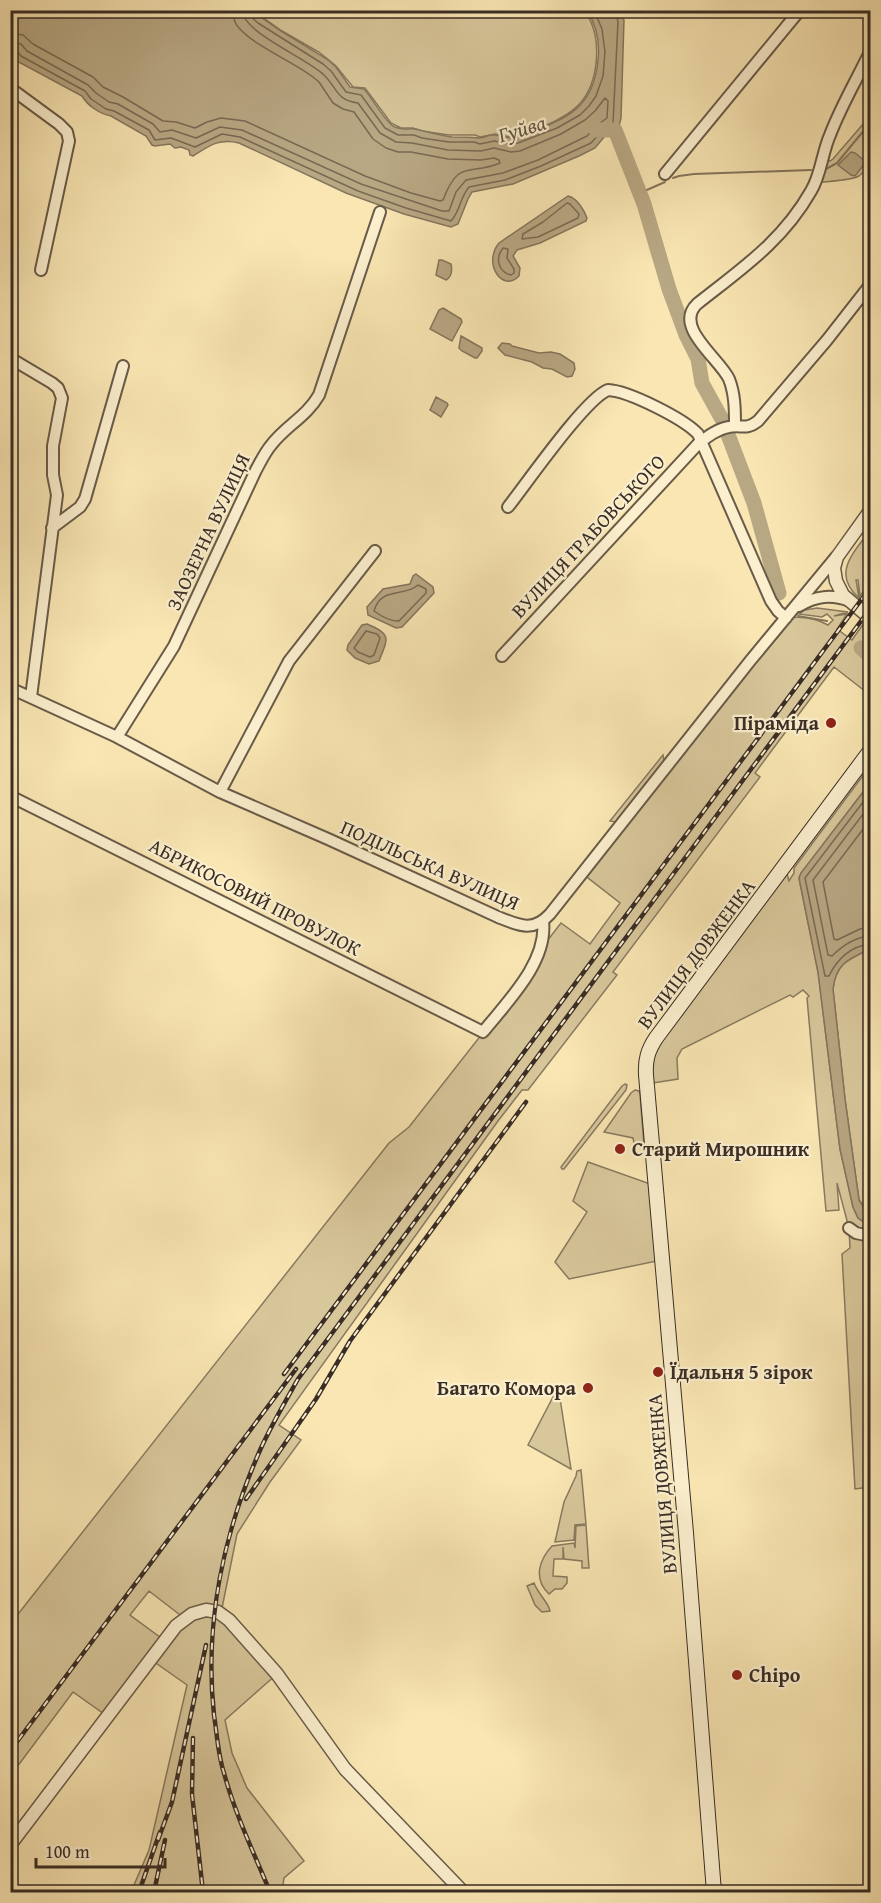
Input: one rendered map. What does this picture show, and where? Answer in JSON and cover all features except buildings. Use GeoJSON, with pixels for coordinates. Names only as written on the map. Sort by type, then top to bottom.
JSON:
{"type":"FeatureCollection","features":[{"type":"Feature","properties":{"kind":"main road","name":"ВУЛИЦЯ ДОВЖЕНКА"},"geometry":{"type":"LineString","coordinates":[[714,1893],[646,1060],[656,1038],[870,751]]}},
{"type":"Feature","properties":{"kind":"street"},"geometry":{"type":"LineString","coordinates":[[665,174],[800,10]]}},
{"type":"Feature","properties":{"kind":"street"},"geometry":{"type":"LineString","coordinates":[[735,426],[731,384],[722,367],[705,349],[694,331],[689,319],[691,311],[769,247],[805,200],[815,183],[830,134],[870,52]]}},
{"type":"Feature","properties":{"kind":"street"},"geometry":{"type":"LineString","coordinates":[[10,88],[65,128],[69,136],[41,270]]}},
{"type":"Feature","properties":{"kind":"street","name":"ЗАОЗЕРНА ВУЛИЦЯ"},"geometry":{"type":"LineString","coordinates":[[117,738],[174,646],[265,453],[272,443],[313,406],[319,395],[380,212]]}},
{"type":"Feature","properties":{"kind":"street"},"geometry":{"type":"LineString","coordinates":[[702,441],[720,430],[735,426],[747,427],[758,421],[870,285]]}},
{"type":"Feature","properties":{"kind":"street"},"geometry":{"type":"LineString","coordinates":[[10,358],[45,378],[58,388],[62,398],[53,446],[52,468],[57,495],[31,697]]}},
{"type":"Feature","properties":{"kind":"street"},"geometry":{"type":"LineString","coordinates":[[52,528],[80,507],[85,499],[123,366]]}},
{"type":"Feature","properties":{"kind":"street"},"geometry":{"type":"LineString","coordinates":[[508,507],[599,395],[608,390],[624,392],[676,418],[693,429],[702,441],[771,601],[774,606],[789,614]]}},
{"type":"Feature","properties":{"kind":"street","name":"ВУЛИЦЯ ГРАБОВСЬКОГО"},"geometry":{"type":"LineString","coordinates":[[502,656],[702,441]]}},
{"type":"Feature","properties":{"kind":"street"},"geometry":{"type":"LineString","coordinates":[[543,921],[837,556],[870,511]]}},
{"type":"Feature","properties":{"kind":"street"},"geometry":{"type":"LineString","coordinates":[[220,792],[289,661],[375,551]]}},
{"type":"Feature","properties":{"kind":"street"},"geometry":{"type":"LineString","coordinates":[[837,556],[834,568],[840,590],[870,618]]}},
{"type":"Feature","properties":{"kind":"street"},"geometry":{"type":"LineString","coordinates":[[789,614],[817,597],[832,597],[850,601]]}},
{"type":"Feature","properties":{"kind":"street","name":"ПОДІЛЬСЬКА ВУЛИЦЯ"},"geometry":{"type":"LineString","coordinates":[[10,688],[117,738],[220,792],[514,924],[530,926],[543,921]]}},
{"type":"Feature","properties":{"kind":"street","name":"АБРИКОСОВИЙ ПРОВУЛОК"},"geometry":{"type":"LineString","coordinates":[[10,796],[483,1032],[532,968],[543,942],[543,921]]}},
{"type":"Feature","properties":{"kind":"street"},"geometry":{"type":"LineString","coordinates":[[849,1228],[856,1233],[870,1236]]}},
{"type":"Feature","properties":{"kind":"street"},"geometry":{"type":"LineString","coordinates":[[10,1845],[176,1626],[195,1612],[213,1610],[229,1620],[277,1674],[333,1754],[352,1777],[464,1893]]}},
{"type":"Feature","properties":{"kind":"shaded area"},"geometry":{"type":"Polygon","coordinates":[[[254,11],[585,11],[592,24],[597,50],[593,81],[579,105],[569,113],[558,120],[516,137],[495,134],[480,137],[449,135],[401,128],[391,123],[365,88],[353,87],[336,66],[319,52],[282,31],[254,11]]]}},
{"type":"Feature","properties":{"kind":"shaded area"},"geometry":{"type":"Polygon","coordinates":[[[870,116],[871,148],[864,171],[859,176],[850,179],[815,183],[822,159],[830,161],[833,159],[870,116]]]}},
{"type":"Feature","properties":{"kind":"shaded area"},"geometry":{"type":"Polygon","coordinates":[[[870,530],[870,586],[860,596],[858,580],[856,580],[859,598],[851,589],[846,572],[852,555],[870,530]]]}},
{"type":"Feature","properties":{"kind":"shaded area"},"geometry":{"type":"Polygon","coordinates":[[[817,608],[848,612],[834,616],[847,614],[837,629],[852,640],[864,623],[870,629],[870,695],[834,667],[755,773],[760,777],[613,972],[617,975],[528,1090],[522,1090],[498,1121],[279,1425],[301,1440],[270,1482],[237,1534],[221,1613],[277,1674],[225,1720],[232,1753],[247,1788],[304,1861],[284,1878],[283,1885],[286,1892],[131,1892],[149,1850],[187,1685],[150,1659],[107,1716],[73,1692],[11,1775],[11,1623],[389,1143],[409,1127],[522,983],[540,950],[561,923],[590,944],[620,903],[583,874],[786,618],[808,618],[828,625],[833,620],[827,614],[822,617],[799,614],[805,610],[817,608]],[[149,1591],[130,1615],[164,1640],[184,1618],[149,1591]]]}},
{"type":"Feature","properties":{"kind":"shaded area"},"geometry":{"type":"Polygon","coordinates":[[[663,755],[664,761],[616,822],[610,821],[663,755]]]}},
{"type":"Feature","properties":{"kind":"shaded area"},"geometry":{"type":"Polygon","coordinates":[[[870,766],[870,783],[799,878],[818,972],[840,1149],[853,1207],[858,1218],[864,1222],[870,1221],[870,1487],[855,1489],[842,1254],[850,1248],[849,1228],[837,1183],[839,1210],[826,1211],[807,998],[809,996],[803,990],[793,997],[790,995],[682,1049],[677,1058],[678,1079],[647,1084],[646,1060],[785,866],[789,881],[794,868],[870,766]]]}},
{"type":"Feature","properties":{"kind":"shaded area"},"geometry":{"type":"Polygon","coordinates":[[[870,949],[870,1209],[866,1209],[859,1200],[833,989],[840,968],[850,959],[870,949]]]}},
{"type":"Feature","properties":{"kind":"shaded area"},"geometry":{"type":"Polygon","coordinates":[[[625,1084],[627,1085],[626,1090],[562,1169],[561,1167],[625,1084]]]}},
{"type":"Feature","properties":{"kind":"shaded area"},"geometry":{"type":"Polygon","coordinates":[[[635,1090],[640,1094],[644,1145],[634,1143],[633,1138],[604,1132],[635,1090]]]}},
{"type":"Feature","properties":{"kind":"shaded area"},"geometry":{"type":"Polygon","coordinates":[[[588,1162],[656,1186],[662,1260],[569,1279],[555,1262],[587,1212],[573,1201],[588,1162]]]}},
{"type":"Feature","properties":{"kind":"shaded area"},"geometry":{"type":"Polygon","coordinates":[[[559,1392],[571,1469],[528,1445],[553,1397],[559,1392]]]}},
{"type":"Feature","properties":{"kind":"shaded area"},"geometry":{"type":"Polygon","coordinates":[[[581,1470],[586,1524],[575,1525],[574,1540],[555,1542],[564,1502],[577,1471],[581,1470]]]}},
{"type":"Feature","properties":{"kind":"shaded area"},"geometry":{"type":"Polygon","coordinates":[[[586,1525],[589,1568],[582,1568],[582,1561],[564,1559],[563,1547],[563,1559],[554,1559],[553,1576],[567,1577],[567,1583],[562,1589],[555,1589],[549,1594],[539,1576],[544,1557],[552,1546],[574,1543],[575,1548],[576,1526],[586,1525]]]}},
{"type":"Feature","properties":{"kind":"shaded area"},"geometry":{"type":"Polygon","coordinates":[[[534,1583],[550,1611],[542,1612],[535,1605],[527,1586],[534,1583]]]}},
{"type":"Feature","properties":{"kind":"water"},"geometry":{"type":"Polygon","coordinates":[[[10,11],[252,11],[327,59],[336,67],[350,87],[364,89],[386,119],[396,128],[415,129],[452,137],[479,138],[496,135],[516,138],[560,120],[581,104],[595,78],[599,53],[595,28],[587,11],[619,11],[624,20],[621,118],[615,130],[605,136],[595,148],[579,156],[513,184],[472,192],[458,224],[451,227],[404,214],[346,193],[239,143],[219,142],[193,156],[190,155],[189,150],[181,147],[175,148],[170,144],[152,145],[146,136],[95,109],[82,96],[15,60],[11,54],[10,11]]]}},
{"type":"Feature","properties":{"kind":"water"},"geometry":{"type":"Polygon","coordinates":[[[851,152],[866,162],[855,176],[838,165],[851,152]]]}},
{"type":"Feature","properties":{"kind":"water"},"geometry":{"type":"Polygon","coordinates":[[[568,196],[580,205],[587,218],[586,221],[540,243],[517,250],[513,256],[520,268],[519,276],[507,281],[501,279],[494,267],[493,259],[494,251],[499,243],[568,196]]]}},
{"type":"Feature","properties":{"kind":"water"},"geometry":{"type":"Polygon","coordinates":[[[439,260],[451,264],[450,275],[446,280],[436,275],[439,260]]]}},
{"type":"Feature","properties":{"kind":"water"},"geometry":{"type":"Polygon","coordinates":[[[443,308],[461,319],[462,322],[452,341],[430,329],[439,310],[443,308]]]}},
{"type":"Feature","properties":{"kind":"water"},"geometry":{"type":"Polygon","coordinates":[[[461,336],[482,348],[477,358],[459,348],[461,336]]]}},
{"type":"Feature","properties":{"kind":"water"},"geometry":{"type":"Polygon","coordinates":[[[502,343],[539,353],[560,354],[574,363],[575,369],[572,376],[567,377],[552,369],[505,355],[498,348],[502,343]]]}},
{"type":"Feature","properties":{"kind":"water"},"geometry":{"type":"Polygon","coordinates":[[[436,397],[448,405],[441,417],[430,410],[436,397]]]}},
{"type":"Feature","properties":{"kind":"water"},"geometry":{"type":"Polygon","coordinates":[[[416,574],[433,587],[434,593],[402,627],[396,628],[368,615],[367,607],[383,589],[410,584],[416,574]]]}},
{"type":"Feature","properties":{"kind":"water"},"geometry":{"type":"Polygon","coordinates":[[[367,624],[381,631],[386,638],[379,661],[369,664],[355,658],[347,650],[362,625],[367,624]]]}},
{"type":"Feature","properties":{"kind":"water"},"geometry":{"type":"Polygon","coordinates":[[[870,783],[870,949],[850,959],[840,968],[833,989],[859,1200],[864,1208],[870,1209],[870,1221],[864,1222],[858,1218],[853,1207],[840,1149],[818,972],[799,878],[870,783]]]}},
{"type":"Feature","properties":{"kind":"waterway"},"geometry":{"type":"LineString","coordinates":[[826,169],[837,163],[870,123]]}},
{"type":"Feature","properties":{"kind":"waterway","name":"Гуйва"},"geometry":{"type":"LineString","coordinates":[[596,130],[615,130],[644,204],[669,289],[686,335],[698,359],[702,383],[724,423]]}},
{"type":"Feature","properties":{"kind":"waterway"},"geometry":{"type":"LineString","coordinates":[[673,178],[694,174],[811,170]]}},
{"type":"Feature","properties":{"kind":"waterway"},"geometry":{"type":"LineString","coordinates":[[640,193],[665,182]]}},
{"type":"Feature","properties":{"kind":"waterway","name":"Гуйва"},"geometry":{"type":"LineString","coordinates":[[727,432],[754,503],[779,593]]}},
{"type":"Feature","properties":{"kind":"waterway"},"geometry":{"type":"LineString","coordinates":[[798,616],[827,621]]}},
{"type":"Feature","properties":{"kind":"waterway","name":"Гуйва"},"geometry":{"type":"LineString","coordinates":[[861,648],[870,656]]}},
{"type":"Feature","properties":{"kind":"railway"},"geometry":{"type":"LineString","coordinates":[[284,1374],[870,588]]}},
{"type":"Feature","properties":{"kind":"railway"},"geometry":{"type":"LineString","coordinates":[[270,1892],[228,1788],[219,1752],[212,1681],[212,1646],[220,1578],[237,1512],[261,1448],[298,1379],[870,609]]}},
{"type":"Feature","properties":{"kind":"railway"},"geometry":{"type":"LineString","coordinates":[[246,1499],[316,1399],[350,1341],[526,1102]]}},
{"type":"Feature","properties":{"kind":"railway"},"geometry":{"type":"LineString","coordinates":[[10,1751],[296,1369]]}},
{"type":"Feature","properties":{"kind":"railway"},"geometry":{"type":"LineString","coordinates":[[158,1840],[172,1802],[206,1645]]}},
{"type":"Feature","properties":{"kind":"railway"},"geometry":{"type":"LineString","coordinates":[[193,1738],[192,1794],[203,1892]]}},
{"type":"Feature","properties":{"kind":"railway"},"geometry":{"type":"LineString","coordinates":[[139,1892],[160,1832]]}},
{"type":"Feature","properties":{"kind":"railway"},"geometry":{"type":"LineString","coordinates":[[154,1892],[165,1840]]}},
{"type":"Feature","properties":{"kind":"place","name":"Піраміда"},"geometry":{"type":"Point","coordinates":[831,723]}},
{"type":"Feature","properties":{"kind":"place","name":"Старий Мирошник"},"geometry":{"type":"Point","coordinates":[620,1149]}},
{"type":"Feature","properties":{"kind":"place","name":"Їдальня 5 зірок"},"geometry":{"type":"Point","coordinates":[658,1372]}},
{"type":"Feature","properties":{"kind":"place","name":"Багато Комора"},"geometry":{"type":"Point","coordinates":[588,1388]}},
{"type":"Feature","properties":{"kind":"place","name":"Chipo"},"geometry":{"type":"Point","coordinates":[737,1675]}}]}
